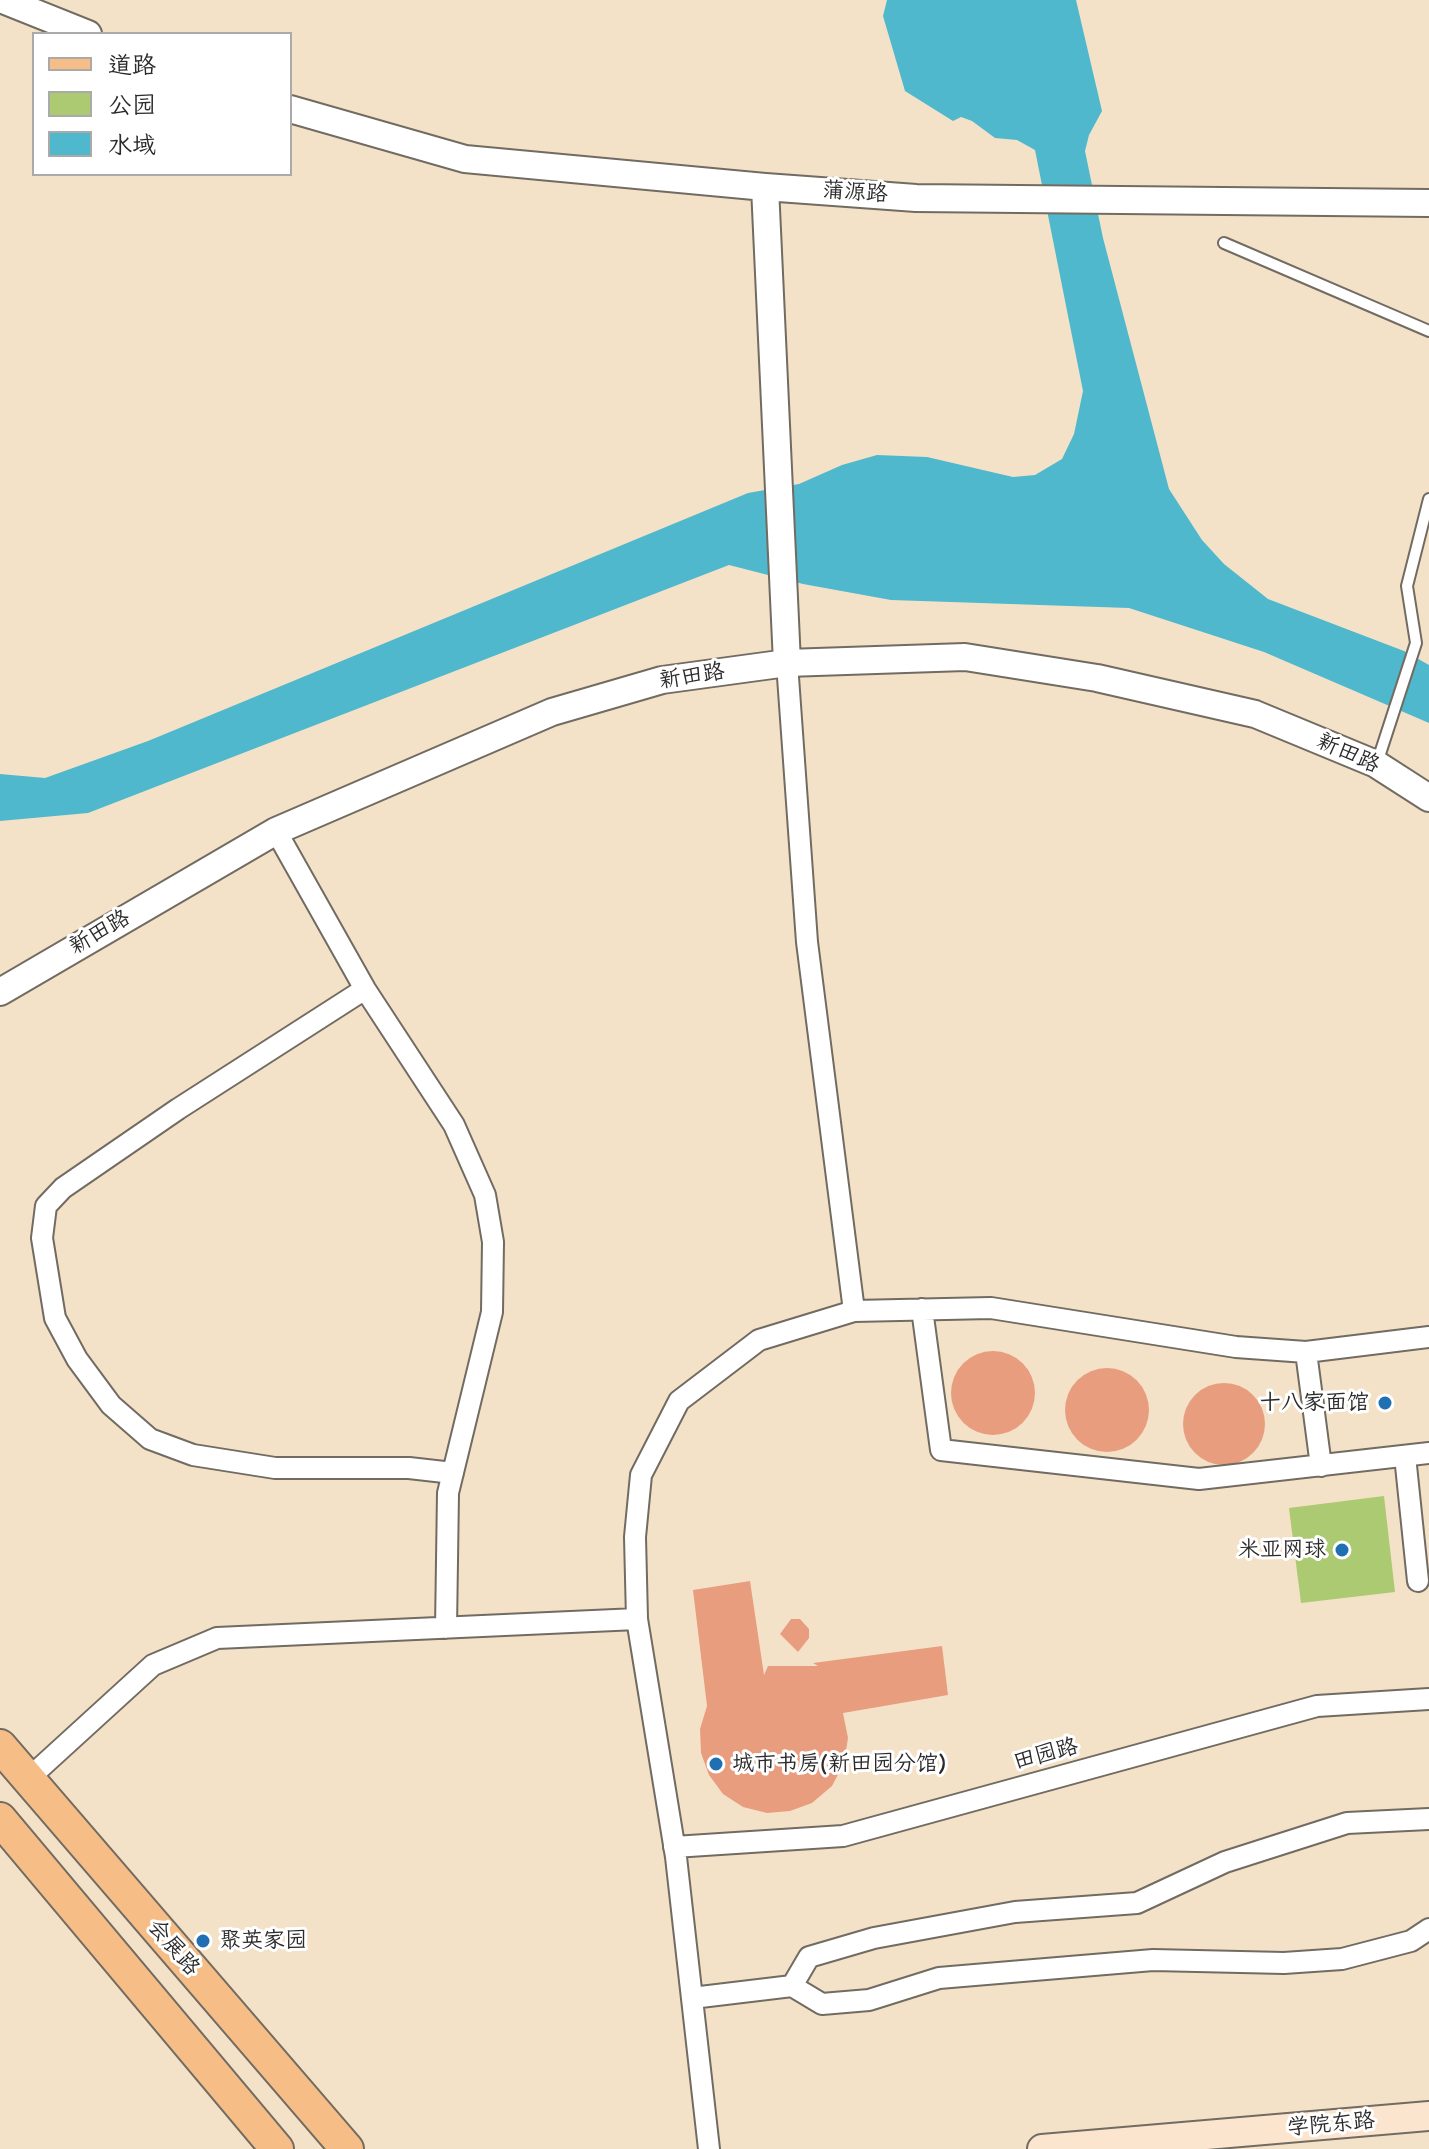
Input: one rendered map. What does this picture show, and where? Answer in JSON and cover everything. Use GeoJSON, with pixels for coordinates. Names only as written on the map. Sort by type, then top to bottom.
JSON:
{"type":"FeatureCollection","features":[{"type":"Feature","properties":{"kind":"main road","name":"会展路"},"geometry":{"type":"LineString","coordinates":[[0,1746],[347,2149]]}},
{"type":"Feature","properties":{"kind":"main road"},"geometry":{"type":"LineString","coordinates":[[0,1819],[277,2149]]}},
{"type":"Feature","properties":{"kind":"main road","name":"学院东路"},"geometry":{"type":"LineString","coordinates":[[1042,2149],[1429,2116]]}},
{"type":"Feature","properties":{"kind":"main road","name":"学院东路"},"geometry":{"type":"LineString","coordinates":[[1270,2149],[1429,2136]]}},
{"type":"Feature","properties":{"kind":"street"},"geometry":{"type":"LineString","coordinates":[[0,6],[2,0],[83,32]]}},
{"type":"Feature","properties":{"kind":"street","name":"蒲源路"},"geometry":{"type":"LineString","coordinates":[[292,110],[465,159],[765,187],[916,198],[1429,203]]}},
{"type":"Feature","properties":{"kind":"street"},"geometry":{"type":"LineString","coordinates":[[765,187],[787,663],[807,942],[854,1311]]}},
{"type":"Feature","properties":{"kind":"street","name":"新田路"},"geometry":{"type":"LineString","coordinates":[[0,992],[276,831],[552,712],[662,680],[787,663],[965,657],[1097,678],[1255,714],[1376,764],[1429,798]]}},
{"type":"Feature","properties":{"kind":"street"},"geometry":{"type":"LineString","coordinates":[[276,831],[365,989],[454,1125],[485,1195],[493,1242],[492,1312],[448,1493],[446,1628]]}},
{"type":"Feature","properties":{"kind":"street"},"geometry":{"type":"LineString","coordinates":[[365,989],[178,1109],[63,1188],[46,1206],[42,1238],[55,1318],[77,1359],[111,1405],[150,1439],[193,1455],[275,1468],[409,1468],[453,1473]]}},
{"type":"Feature","properties":{"kind":"street"},"geometry":{"type":"LineString","coordinates":[[709,2149],[674,1847],[637,1619],[635,1537],[641,1475],[679,1401],[759,1340],[854,1311],[991,1308],[1236,1347],[1306,1352],[1429,1337]]}},
{"type":"Feature","properties":{"kind":"street"},"geometry":{"type":"LineString","coordinates":[[922,1309],[941,1450],[1199,1479],[1429,1453]]}},
{"type":"Feature","properties":{"kind":"street"},"geometry":{"type":"LineString","coordinates":[[1306,1352],[1321,1466]]}},
{"type":"Feature","properties":{"kind":"street"},"geometry":{"type":"LineString","coordinates":[[1405,1456],[1418,1581]]}},
{"type":"Feature","properties":{"kind":"street"},"geometry":{"type":"LineString","coordinates":[[28,1779],[153,1665],[217,1638],[637,1619]]}},
{"type":"Feature","properties":{"kind":"street","name":"田园路"},"geometry":{"type":"LineString","coordinates":[[674,1847],[843,1836],[1317,1706],[1429,1699]]}},
{"type":"Feature","properties":{"kind":"street"},"geometry":{"type":"LineString","coordinates":[[792,1986],[809,1957],[874,1938],[1015,1912],[1137,1903],[1225,1862],[1347,1823],[1429,1819]]}},
{"type":"Feature","properties":{"kind":"street"},"geometry":{"type":"LineString","coordinates":[[692,1998],[792,1986],[822,2004],[869,2000],[954,1976],[1153,1960],[1284,1963],[1342,1959],[1411,1941],[1429,1929]]}},
{"type":"Feature","properties":{"kind":"lane"},"geometry":{"type":"LineString","coordinates":[[1224,243],[1429,331]]}},
{"type":"Feature","properties":{"kind":"lane"},"geometry":{"type":"LineString","coordinates":[[1376,764],[1416,643],[1407,586],[1429,499]]}},
{"type":"Feature","properties":{"kind":"green space","name":"米亚网球"},"geometry":{"type":"Polygon","coordinates":[[[1384,1496],[1395,1592],[1301,1603],[1289,1508],[1384,1496]]]}},
{"type":"Feature","properties":{"kind":"water"},"geometry":{"type":"Polygon","coordinates":[[[887,0],[1076,0],[1102,111],[1089,135],[1085,151],[1103,238],[1169,489],[1202,540],[1224,564],[1268,599],[1404,651],[1429,665],[1429,723],[1264,652],[1129,608],[891,600],[803,584],[729,565],[88,813],[0,821],[0,774],[45,778],[148,741],[748,493],[799,484],[842,465],[877,455],[927,457],[1013,477],[1035,475],[1062,459],[1074,434],[1083,391],[1035,150],[1017,140],[995,138],[961,117],[953,121],[905,91],[883,16],[887,0]]]}},
{"type":"Feature","properties":{"kind":"building"},"geometry":{"type":"Polygon","coordinates":[[[993,1351],[1009,1354],[1023,1363],[1032,1377],[1035,1393],[1032,1409],[1023,1423],[1009,1432],[993,1435],[977,1432],[963,1423],[954,1409],[951,1393],[954,1377],[963,1363],[977,1354],[993,1351]]]}},
{"type":"Feature","properties":{"kind":"building"},"geometry":{"type":"Polygon","coordinates":[[[1107,1368],[1123,1371],[1137,1380],[1146,1394],[1149,1410],[1146,1426],[1137,1440],[1123,1449],[1107,1452],[1091,1449],[1077,1440],[1068,1426],[1065,1410],[1068,1394],[1077,1380],[1091,1371],[1107,1368]]]}},
{"type":"Feature","properties":{"kind":"building"},"geometry":{"type":"Polygon","coordinates":[[[1216,1383],[1232,1383],[1247,1390],[1258,1401],[1265,1424],[1262,1440],[1253,1453],[1232,1465],[1216,1465],[1201,1458],[1190,1447],[1183,1432],[1183,1416],[1190,1401],[1201,1390],[1216,1383]]]}},
{"type":"Feature","properties":{"kind":"building"},"geometry":{"type":"Polygon","coordinates":[[[750,1581],[764,1675],[768,1666],[818,1666],[813,1663],[942,1646],[948,1695],[843,1713],[848,1738],[844,1763],[832,1786],[812,1803],[790,1811],[767,1813],[743,1807],[723,1794],[709,1775],[701,1753],[700,1729],[707,1706],[693,1590],[750,1581]]]}},
{"type":"Feature","properties":{"kind":"building"},"geometry":{"type":"Polygon","coordinates":[[[791,1619],[800,1619],[809,1629],[809,1638],[798,1652],[780,1634],[791,1619]]]}},
{"type":"Feature","properties":{"kind":"place","name":"十八家面馆"},"geometry":{"type":"Point","coordinates":[1385,1403]}},
{"type":"Feature","properties":{"kind":"place","name":"米亚网球"},"geometry":{"type":"Point","coordinates":[1342,1550]}},
{"type":"Feature","properties":{"kind":"place","name":"城市书房(新田园分馆)"},"geometry":{"type":"Point","coordinates":[716,1764]}},
{"type":"Feature","properties":{"kind":"place","name":"聚英家园"},"geometry":{"type":"Point","coordinates":[203,1941]}}]}
